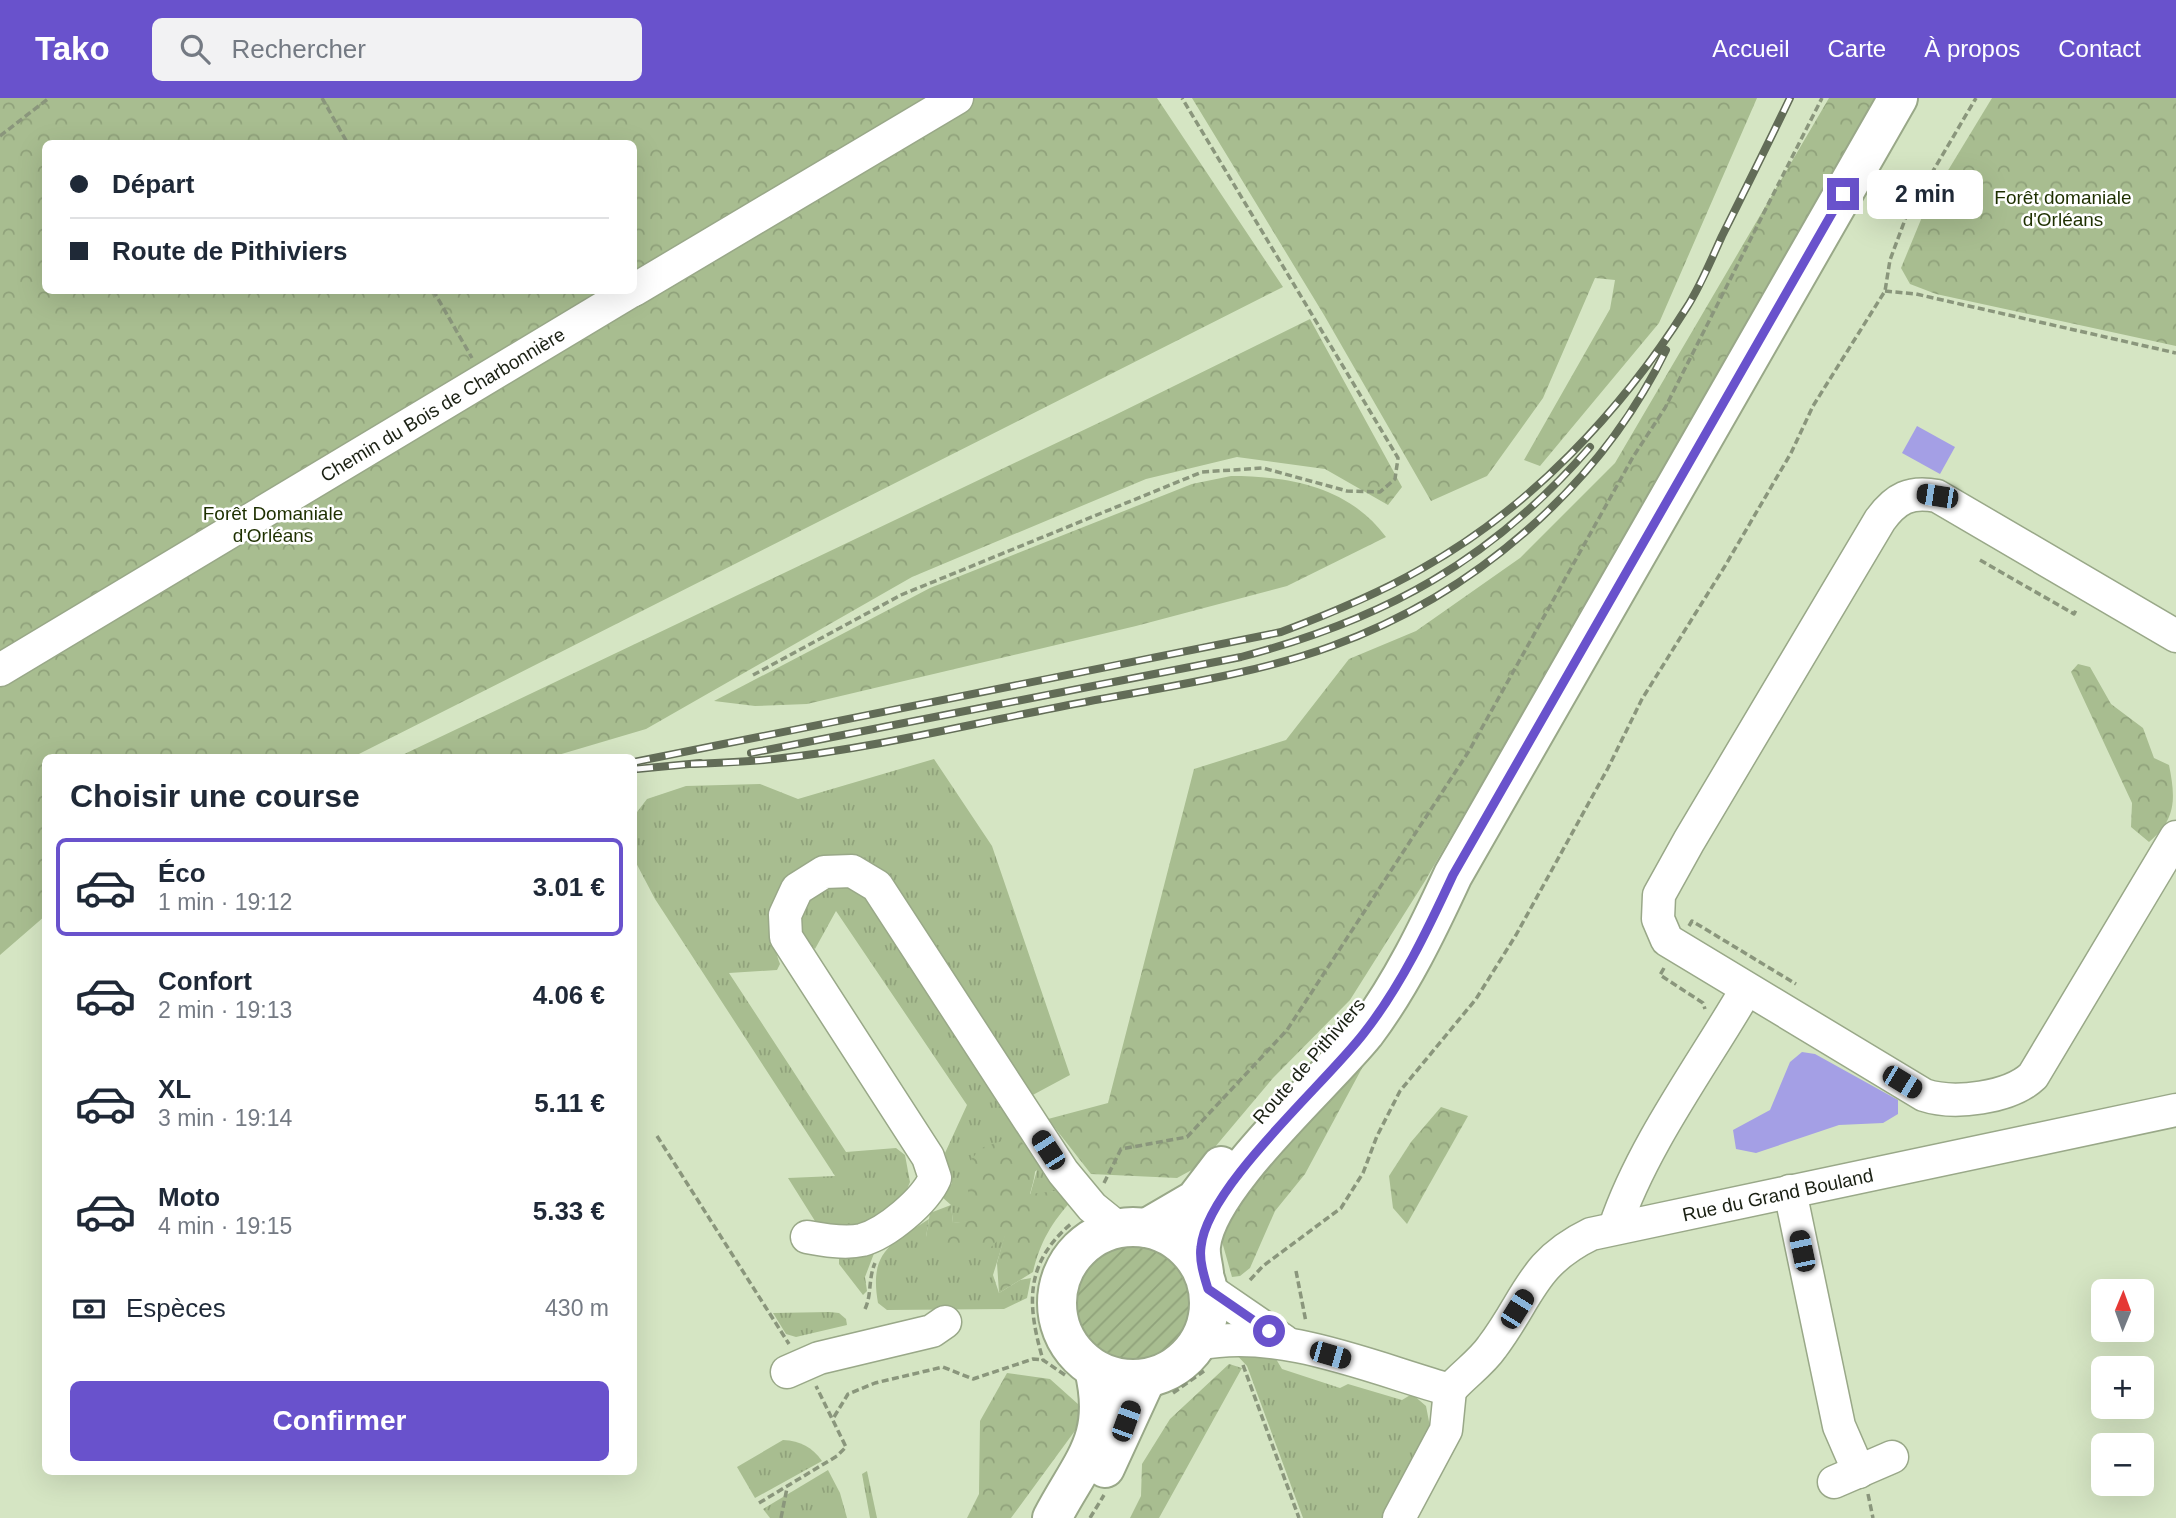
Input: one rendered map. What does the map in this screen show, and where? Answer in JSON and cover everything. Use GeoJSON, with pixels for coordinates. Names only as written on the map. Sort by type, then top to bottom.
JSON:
{"type":"FeatureCollection","features":[{"type":"Feature","properties":{"kind":"main road","name":"Route de Pithiviers"},"geometry":{"type":"LineString","coordinates":[[1206,1281],[1200,1247],[1219,1202],[1273,1133],[1364,1033],[1427,931],[1453,875],[1898,98]]}},
{"type":"Feature","properties":{"kind":"main road","name":"Route de Pithiviers"},"geometry":{"type":"LineString","coordinates":[[1119,1221],[1195,1200],[1257,1119],[1350,1017],[1453,875]]}},
{"type":"Feature","properties":{"kind":"main road"},"geometry":{"type":"LineString","coordinates":[[1119,1221],[1181,1243],[1206,1281],[1209,1317],[1198,1344],[1176,1367],[1146,1379],[1111,1377],[1094,1369],[1072,1350],[1063,1336],[1057,1311],[1058,1286],[1070,1259],[1079,1248],[1119,1221]]}},
{"type":"Feature","properties":{"kind":"main road"},"geometry":{"type":"LineString","coordinates":[[1052,1518],[1097,1434],[1100,1399],[1094,1369]]}},
{"type":"Feature","properties":{"kind":"main road"},"geometry":{"type":"LineString","coordinates":[[1075,1518],[1107,1465],[1146,1379]]}},
{"type":"Feature","properties":{"kind":"street","name":"Chemin du Bois de Charbonnière"},"geometry":{"type":"LineString","coordinates":[[637,288],[957,98]]}},
{"type":"Feature","properties":{"kind":"street","name":"Chemin du Bois de Charbonnière"},"geometry":{"type":"LineString","coordinates":[[0,670],[626,294]]}},
{"type":"Feature","properties":{"kind":"street"},"geometry":{"type":"LineString","coordinates":[[2176,636],[1937,496],[1921,493],[1904,496],[1892,503],[1664,885],[1659,895],[1658,919],[1667,940],[1676,947],[1924,1095],[1950,1101],[2014,1089],[2025,1084],[2040,1066],[2176,837]]}},
{"type":"Feature","properties":{"kind":"street"},"geometry":{"type":"LineString","coordinates":[[807,1237],[828,1241],[862,1240],[912,1209],[928,1193],[935,1178],[928,1157],[786,937],[785,915],[797,888],[824,872],[852,871],[877,887],[1063,1172],[1119,1221]]}},
{"type":"Feature","properties":{"kind":"street"},"geometry":{"type":"LineString","coordinates":[[1615,1227],[1625,1197],[1650,1151],[1746,990]]}},
{"type":"Feature","properties":{"kind":"street","name":"Rue du Grand Bouland"},"geometry":{"type":"LineString","coordinates":[[1450,1390],[1491,1349],[1542,1268],[1556,1253],[1591,1234],[2176,1110]]}},
{"type":"Feature","properties":{"kind":"street"},"geometry":{"type":"LineString","coordinates":[[1790,1191],[1839,1426],[1847,1477],[1892,1457]]}},
{"type":"Feature","properties":{"kind":"street"},"geometry":{"type":"LineString","coordinates":[[1206,1281],[1298,1337],[1450,1390],[1446,1430],[1399,1518]]}},
{"type":"Feature","properties":{"kind":"street"},"geometry":{"type":"LineString","coordinates":[[789,1361],[819,1358],[932,1331],[945,1322]]}},
{"type":"Feature","properties":{"kind":"street"},"geometry":{"type":"LineString","coordinates":[[789,1361],[899,1325]]}},
{"type":"Feature","properties":{"kind":"street"},"geometry":{"type":"LineString","coordinates":[[1198,1344],[1238,1339],[1298,1337]]}},
{"type":"Feature","properties":{"kind":"path"},"geometry":{"type":"LineString","coordinates":[[0,136],[49,98]]}},
{"type":"Feature","properties":{"kind":"path"},"geometry":{"type":"LineString","coordinates":[[321,98],[346,140]]}},
{"type":"Feature","properties":{"kind":"path"},"geometry":{"type":"LineString","coordinates":[[753,675],[901,595],[1202,472],[1263,468],[1347,491],[1380,492],[1395,479],[1398,458],[1182,98]]}},
{"type":"Feature","properties":{"kind":"path"},"geometry":{"type":"LineString","coordinates":[[1119,1221],[1121,1149],[1187,1137],[1295,1019],[1469,751],[1633,457],[1665,408],[1822,98]]}},
{"type":"Feature","properties":{"kind":"path"},"geometry":{"type":"LineString","coordinates":[[1250,1280],[1262,1266],[1341,1208],[1363,1173],[1377,1136],[1400,1091],[1476,999],[1570,838],[1642,699],[1725,566],[1791,453],[1813,407],[1885,291],[1890,260],[1906,217],[1976,98]]}},
{"type":"Feature","properties":{"kind":"path"},"geometry":{"type":"LineString","coordinates":[[1885,291],[1916,294],[2176,353]]}},
{"type":"Feature","properties":{"kind":"path"},"geometry":{"type":"LineString","coordinates":[[435,294],[484,379]]}},
{"type":"Feature","properties":{"kind":"path"},"geometry":{"type":"LineString","coordinates":[[1707,1018],[1703,1003],[1660,975],[1692,921],[1796,984]]}},
{"type":"Feature","properties":{"kind":"path"},"geometry":{"type":"LineString","coordinates":[[657,1136],[789,1361],[834,1418],[846,1447],[838,1456],[759,1503]]}},
{"type":"Feature","properties":{"kind":"path"},"geometry":{"type":"LineString","coordinates":[[1296,1271],[1298,1337]]}},
{"type":"Feature","properties":{"kind":"path"},"geometry":{"type":"LineString","coordinates":[[834,1418],[848,1394],[875,1383],[943,1367],[973,1379],[1033,1359],[1043,1360]]}},
{"type":"Feature","properties":{"kind":"path"},"geometry":{"type":"LineString","coordinates":[[1233,1359],[1243,1364],[1299,1518]]}},
{"type":"Feature","properties":{"kind":"path"},"geometry":{"type":"LineString","coordinates":[[781,1518],[788,1486]]}},
{"type":"Feature","properties":{"kind":"green space","name":"Forêt Domaniale d'Orléans"},"geometry":{"type":"Polygon","coordinates":[[[0,98],[1157,98],[1283,287],[359,754],[42,754],[42,919],[0,955],[0,98]]]}},
{"type":"Feature","properties":{"kind":"green space"},"geometry":{"type":"Polygon","coordinates":[[[1192,98],[1757,98],[1659,323],[1540,466],[1524,460],[1610,309],[1615,280],[1595,278],[1543,398],[1487,476],[1431,501],[1324,315],[1192,98]]]}},
{"type":"Feature","properties":{"kind":"green space"},"geometry":{"type":"Polygon","coordinates":[[[1829,98],[1876,98],[1761,305],[1425,881],[1350,1000],[1273,1078],[1199,1166],[1177,1178],[1091,1174],[1048,1119],[1108,1103],[1194,769],[1286,740],[1349,659],[1416,631],[1520,558],[1615,463],[1829,98]]]}},
{"type":"Feature","properties":{"kind":"green space","name":"Forêt domaniale d'Orléans"},"geometry":{"type":"Polygon","coordinates":[[[1992,98],[2176,98],[2176,346],[1936,294],[1910,284],[1901,268],[1927,205],[1992,98]]]}},
{"type":"Feature","properties":{"kind":"green space"},"geometry":{"type":"Polygon","coordinates":[[[1310,319],[1402,487],[1388,505],[1325,469],[1237,457],[1146,479],[912,577],[646,729],[562,754],[404,754],[1111,417],[1310,319]]]}},
{"type":"Feature","properties":{"kind":"green space"},"geometry":{"type":"Polygon","coordinates":[[[1231,476],[1275,478],[1317,488],[1354,506],[1386,537],[1287,586],[1136,626],[807,704],[755,706],[714,701],[930,588],[1192,484],[1231,476]]]}},
{"type":"Feature","properties":{"kind":"green space"},"geometry":{"type":"Polygon","coordinates":[[[2078,664],[2090,667],[2111,704],[2143,728],[2154,758],[2169,765],[2173,788],[2172,808],[2158,834],[2149,842],[2131,827],[2132,803],[2071,672],[2078,664]]]}},
{"type":"Feature","properties":{"kind":"green space"},"geometry":{"type":"Polygon","coordinates":[[[934,759],[992,846],[1070,1075],[1029,1097],[882,878],[824,859],[799,869],[781,888],[773,913],[774,939],[780,964],[777,970],[729,973],[846,1152],[896,1148],[905,1155],[910,1182],[905,1194],[871,1224],[820,1229],[788,1178],[835,1176],[655,899],[637,865],[637,812],[647,799],[686,786],[760,784],[798,799],[934,759]]]}},
{"type":"Feature","properties":{"kind":"green space"},"geometry":{"type":"Polygon","coordinates":[[[843,880],[868,891],[1064,1190],[1030,1195],[1037,1170],[975,1221],[953,1223],[951,1205],[942,1197],[952,1183],[945,1153],[967,1105],[836,911],[815,949],[801,933],[799,920],[802,899],[843,880]]]}},
{"type":"Feature","properties":{"kind":"green space"},"geometry":{"type":"Polygon","coordinates":[[[1368,1057],[1305,1174],[1275,1211],[1250,1268],[1240,1276],[1232,1277],[1219,1231],[1238,1192],[1368,1057]]]}},
{"type":"Feature","properties":{"kind":"green space"},"geometry":{"type":"Polygon","coordinates":[[[1441,1107],[1468,1116],[1407,1224],[1393,1208],[1389,1176],[1411,1142],[1441,1107]]]}},
{"type":"Feature","properties":{"kind":"green space"},"geometry":{"type":"Polygon","coordinates":[[[1017,1136],[1029,1151],[1034,1163],[1035,1175],[1030,1194],[1064,1190],[1073,1199],[1048,1233],[1033,1272],[999,1293],[997,1263],[1005,1234],[991,1247],[951,1249],[926,1237],[930,1213],[951,1205],[953,1223],[975,1220],[963,1169],[981,1148],[1017,1136]]]}},
{"type":"Feature","properties":{"kind":"green space"},"geometry":{"type":"Polygon","coordinates":[[[929,1219],[926,1237],[1006,1233],[993,1275],[999,1293],[1020,1280],[1031,1278],[1027,1298],[1004,1309],[887,1310],[878,1303],[877,1272],[886,1251],[893,1243],[929,1219]]]}},
{"type":"Feature","properties":{"kind":"green space"},"geometry":{"type":"Polygon","coordinates":[[[1131,1241],[1155,1246],[1175,1259],[1188,1279],[1193,1303],[1188,1327],[1175,1347],[1155,1360],[1131,1365],[1107,1360],[1087,1347],[1074,1327],[1069,1303],[1074,1279],[1087,1259],[1107,1246],[1131,1241]]]}},
{"type":"Feature","properties":{"kind":"green space"},"geometry":{"type":"Polygon","coordinates":[[[878,1243],[865,1277],[867,1291],[863,1295],[839,1264],[839,1252],[878,1243]]]}},
{"type":"Feature","properties":{"kind":"green space"},"geometry":{"type":"Polygon","coordinates":[[[773,1313],[839,1313],[846,1319],[847,1325],[796,1337],[786,1334],[773,1313]]]}},
{"type":"Feature","properties":{"kind":"green space"},"geometry":{"type":"Polygon","coordinates":[[[1233,1351],[1273,1354],[1282,1369],[1340,1388],[1348,1384],[1402,1400],[1412,1394],[1426,1406],[1431,1432],[1385,1518],[1303,1518],[1247,1366],[1233,1351]]]}},
{"type":"Feature","properties":{"kind":"green space"},"geometry":{"type":"Polygon","coordinates":[[[1229,1364],[1242,1368],[1159,1518],[1130,1518],[1141,1496],[1142,1464],[1170,1419],[1229,1364]]]}},
{"type":"Feature","properties":{"kind":"green space"},"geometry":{"type":"Polygon","coordinates":[[[1007,1373],[1050,1379],[1088,1413],[1011,1518],[967,1518],[979,1494],[980,1421],[1007,1373]]]}},
{"type":"Feature","properties":{"kind":"green space"},"geometry":{"type":"Polygon","coordinates":[[[783,1440],[806,1446],[822,1461],[755,1498],[737,1467],[783,1440]]]}},
{"type":"Feature","properties":{"kind":"green space"},"geometry":{"type":"Polygon","coordinates":[[[828,1470],[840,1493],[847,1518],[770,1518],[763,1509],[828,1470]]]}},
{"type":"Feature","properties":{"kind":"green space"},"geometry":{"type":"Polygon","coordinates":[[[867,1471],[877,1518],[870,1518],[862,1474],[867,1471]]]}},
{"type":"Feature","properties":{"kind":"shaded area"},"geometry":{"type":"Polygon","coordinates":[[[1917,426],[1955,447],[1940,474],[1902,453],[1917,426]]]}},
{"type":"Feature","properties":{"kind":"shaded area"},"geometry":{"type":"Polygon","coordinates":[[[1802,1052],[1815,1054],[1898,1100],[1898,1114],[1883,1123],[1839,1125],[1756,1153],[1736,1149],[1733,1130],[1770,1110],[1790,1062],[1802,1052]]]}},
{"type":"Feature","properties":{"kind":"railway"},"geometry":{"type":"LineString","coordinates":[[637,761],[1281,632],[1352,603],[1421,569],[1499,518],[1535,487],[1570,455],[1633,384],[1697,290],[1790,98]]}},
{"type":"Feature","properties":{"kind":"railway"},"geometry":{"type":"LineString","coordinates":[[691,764],[809,755],[1195,682],[1300,657],[1384,624],[1435,597],[1483,566],[1528,530],[1569,490],[1606,446],[1639,400],[1666,350]]}},
{"type":"Feature","properties":{"kind":"railway"},"geometry":{"type":"LineString","coordinates":[[751,753],[1241,657],[1293,642],[1389,604],[1474,554],[1514,523],[1590,447]]}},
{"type":"Feature","properties":{"kind":"railway"},"geometry":{"type":"LineString","coordinates":[[637,769],[700,763]]}},
{"type":"Feature","properties":{"kind":"route"},"geometry":{"type":"LineString","coordinates":[[1269,1331],[1208,1289],[1200,1247],[1213,1212],[1273,1133],[1346,1054],[1382,1007],[1427,931],[1453,875],[1843,194]]}}]}
